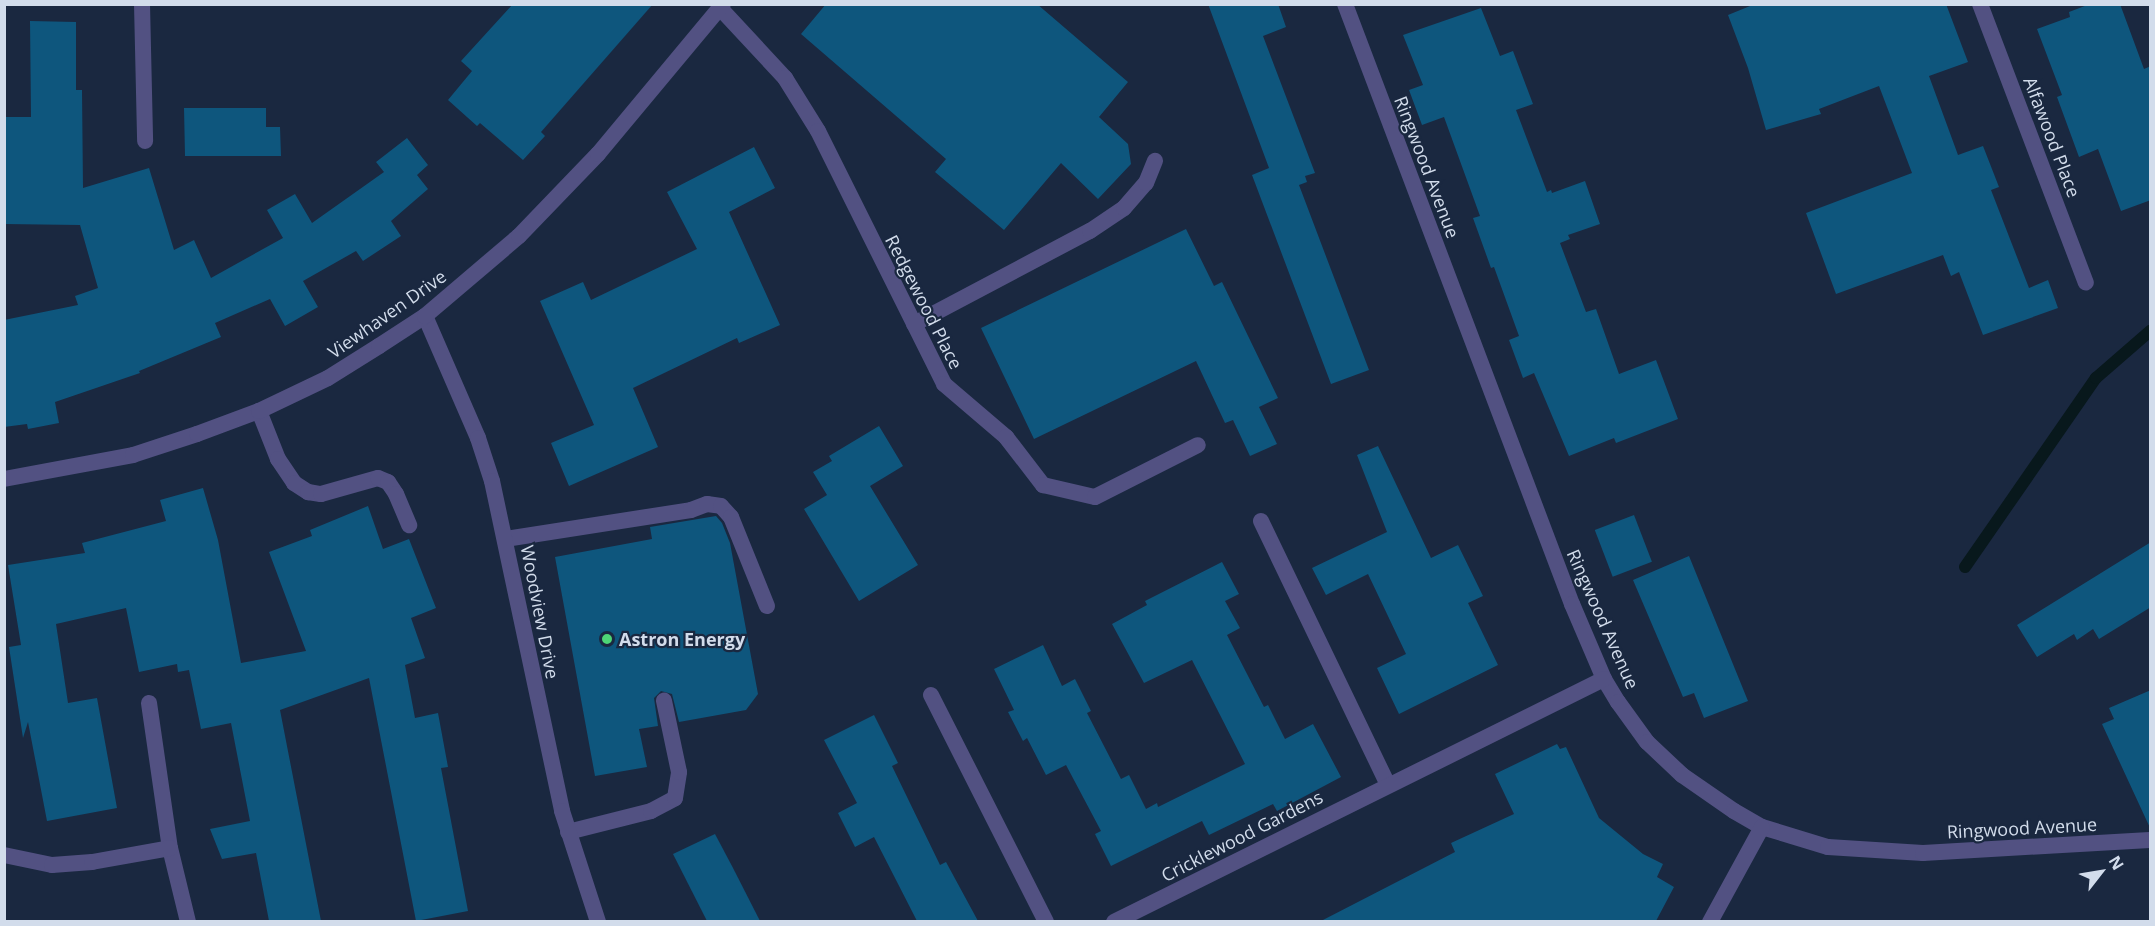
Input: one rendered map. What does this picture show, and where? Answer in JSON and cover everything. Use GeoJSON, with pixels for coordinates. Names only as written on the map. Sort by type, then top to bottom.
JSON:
{"type":"FeatureCollection","features":[{"type":"Feature","properties":{"kind":"street"},"geometry":{"type":"LineString","coordinates":[[142,4],[145,141]]}},
{"type":"Feature","properties":{"kind":"street","name":"Ringwood Avenue"},"geometry":{"type":"LineString","coordinates":[[1345,4],[1572,604],[1604,679],[1647,742],[1682,775],[1734,811],[1762,827],[1828,847],[1923,853],[2151,840]]}},
{"type":"Feature","properties":{"kind":"street","name":"Alfawood Place"},"geometry":{"type":"LineString","coordinates":[[1980,4],[2086,283]]}},
{"type":"Feature","properties":{"kind":"street","name":"Viewhaven Drive"},"geometry":{"type":"LineString","coordinates":[[4,479],[134,455],[259,411],[328,378],[425,316],[519,236],[598,154],[722,6]]}},
{"type":"Feature","properties":{"kind":"street","name":"Redgewood Place"},"geometry":{"type":"LineString","coordinates":[[722,6],[785,78],[818,131],[944,384],[1005,437],[1043,485],[1095,497],[1198,445]]}},
{"type":"Feature","properties":{"kind":"street"},"geometry":{"type":"LineString","coordinates":[[914,324],[1090,231],[1124,208],[1146,183],[1155,161]]}},
{"type":"Feature","properties":{"kind":"street","name":"Woodview Drive"},"geometry":{"type":"LineString","coordinates":[[425,316],[478,438],[506,539],[549,753],[568,832],[597,921]]}},
{"type":"Feature","properties":{"kind":"street"},"geometry":{"type":"LineString","coordinates":[[259,411],[278,459],[294,483],[308,492],[321,494],[378,478],[388,482],[396,494],[409,525]]}},
{"type":"Feature","properties":{"kind":"street"},"geometry":{"type":"LineString","coordinates":[[506,539],[691,510],[708,504],[721,506],[731,517],[767,606]]}},
{"type":"Feature","properties":{"kind":"street"},"geometry":{"type":"LineString","coordinates":[[1261,521],[1388,785]]}},
{"type":"Feature","properties":{"kind":"street","name":"Cricklewood Gardens"},"geometry":{"type":"LineString","coordinates":[[1114,921],[1604,679]]}},
{"type":"Feature","properties":{"kind":"street"},"geometry":{"type":"LineString","coordinates":[[931,695],[1046,921]]}},
{"type":"Feature","properties":{"kind":"street"},"geometry":{"type":"LineString","coordinates":[[568,832],[651,811],[675,798],[679,772],[664,701]]}},
{"type":"Feature","properties":{"kind":"street"},"geometry":{"type":"LineString","coordinates":[[149,703],[170,848],[188,921]]}},
{"type":"Feature","properties":{"kind":"street"},"geometry":{"type":"LineString","coordinates":[[1710,921],[1762,827]]}},
{"type":"Feature","properties":{"kind":"street"},"geometry":{"type":"LineString","coordinates":[[4,855],[52,865],[92,862],[170,848]]}},
{"type":"Feature","properties":{"kind":"building"},"geometry":{"type":"Polygon","coordinates":[[[513,4],[653,4],[541,132],[545,136],[523,160],[480,123],[477,126],[448,100],[472,71],[461,61],[513,4]]]}},
{"type":"Feature","properties":{"kind":"building"},"geometry":{"type":"Polygon","coordinates":[[[826,4],[1037,4],[1128,82],[1099,117],[1128,144],[1131,164],[1098,199],[1061,163],[1004,230],[935,172],[946,159],[801,34],[826,4]]]}},
{"type":"Feature","properties":{"kind":"building"},"geometry":{"type":"Polygon","coordinates":[[[1208,4],[1278,4],[1286,27],[1263,36],[1315,173],[1305,176],[1307,182],[1299,185],[1369,370],[1331,384],[1252,175],[1269,168],[1208,4]]]}},
{"type":"Feature","properties":{"kind":"building"},"geometry":{"type":"Polygon","coordinates":[[[1755,4],[1946,4],[1968,62],[1929,76],[1958,155],[1983,146],[1999,187],[1991,190],[2029,288],[2048,280],[2058,308],[1983,335],[1959,272],[1951,276],[1943,255],[1836,294],[1806,213],[1912,173],[1879,86],[1819,109],[1821,114],[1766,130],[1748,68],[1728,15],[1755,4]]]}},
{"type":"Feature","properties":{"kind":"building"},"geometry":{"type":"Polygon","coordinates":[[[2090,4],[2120,4],[2144,69],[2151,66],[2151,200],[2121,211],[2098,149],[2079,157],[2057,97],[2062,95],[2037,29],[2070,17],[2069,12],[2090,4]]]}},
{"type":"Feature","properties":{"kind":"building"},"geometry":{"type":"Polygon","coordinates":[[[1481,8],[1500,56],[1513,51],[1533,104],[1516,110],[1547,192],[1551,190],[1552,193],[1585,181],[1600,224],[1568,235],[1570,239],[1560,243],[1586,312],[1596,309],[1619,374],[1656,360],[1678,419],[1616,443],[1614,438],[1569,456],[1534,373],[1523,378],[1509,340],[1519,336],[1473,218],[1480,216],[1444,117],[1422,125],[1409,90],[1423,85],[1403,35],[1481,8]]]}},
{"type":"Feature","properties":{"kind":"building"},"geometry":{"type":"Polygon","coordinates":[[[30,21],[76,22],[76,90],[82,90],[83,188],[149,168],[174,250],[194,240],[211,278],[283,238],[267,210],[295,194],[312,223],[384,172],[376,162],[407,138],[428,165],[417,175],[428,189],[391,221],[401,236],[363,261],[356,251],[303,281],[318,307],[285,326],[270,299],[215,323],[221,337],[139,371],[140,373],[55,402],[59,423],[28,429],[27,424],[4,427],[4,320],[78,305],[75,296],[98,288],[80,225],[4,224],[4,117],[31,117],[30,21]]]}},
{"type":"Feature","properties":{"kind":"building"},"geometry":{"type":"Polygon","coordinates":[[[184,108],[266,108],[266,127],[280,127],[281,156],[185,156],[184,108]]]}},
{"type":"Feature","properties":{"kind":"building"},"geometry":{"type":"Polygon","coordinates":[[[754,147],[775,188],[729,212],[780,325],[739,343],[737,338],[633,388],[658,447],[569,486],[551,443],[594,425],[540,301],[583,282],[591,300],[697,249],[667,192],[754,147]]]}},
{"type":"Feature","properties":{"kind":"building"},"geometry":{"type":"Polygon","coordinates":[[[1186,229],[1214,286],[1222,282],[1278,398],[1259,407],[1277,444],[1250,456],[1233,420],[1225,423],[1196,361],[1034,439],[981,328],[1186,229]]]}},
{"type":"Feature","properties":{"kind":"building"},"geometry":{"type":"Polygon","coordinates":[[[879,426],[903,466],[870,486],[918,565],[859,601],[804,509],[827,495],[813,472],[832,461],[829,456],[879,426]]]}},
{"type":"Feature","properties":{"kind":"building"},"geometry":{"type":"Polygon","coordinates":[[[1378,446],[1431,558],[1458,545],[1483,596],[1468,603],[1498,665],[1399,714],[1377,668],[1406,654],[1368,574],[1326,595],[1312,568],[1387,532],[1357,455],[1378,446]]]}},
{"type":"Feature","properties":{"kind":"building"},"geometry":{"type":"Polygon","coordinates":[[[203,488],[218,540],[241,663],[306,651],[269,552],[312,536],[310,530],[368,506],[383,549],[409,539],[436,608],[411,618],[425,658],[405,665],[415,718],[438,713],[448,767],[441,768],[468,911],[416,921],[369,678],[280,710],[321,921],[269,921],[256,853],[222,859],[210,829],[250,821],[231,723],[201,729],[189,670],[178,672],[177,664],[139,672],[126,608],[56,624],[68,703],[97,698],[117,808],[47,821],[28,722],[23,738],[9,647],[21,645],[8,565],[85,553],[82,543],[166,521],[160,500],[203,488]]]}},
{"type":"Feature","properties":{"kind":"building"},"geometry":{"type":"Polygon","coordinates":[[[1634,515],[1652,562],[1613,577],[1595,530],[1634,515]]]}},
{"type":"Feature","properties":{"kind":"building"},"geometry":{"type":"Polygon","coordinates":[[[716,516],[722,523],[730,543],[758,694],[746,710],[679,722],[672,694],[661,691],[654,698],[658,726],[639,729],[647,767],[595,776],[555,557],[652,539],[650,527],[716,516]]]}},
{"type":"Feature","properties":{"kind":"building"},"geometry":{"type":"Polygon","coordinates":[[[2151,542],[2151,607],[2099,639],[2093,629],[2077,640],[2074,634],[2037,657],[2017,625],[2151,542]]]}},
{"type":"Feature","properties":{"kind":"building"},"geometry":{"type":"Polygon","coordinates":[[[1689,556],[1748,701],[1704,718],[1694,693],[1683,697],[1633,580],[1689,556]]]}},
{"type":"Feature","properties":{"kind":"building"},"geometry":{"type":"Polygon","coordinates":[[[1222,562],[1239,594],[1225,601],[1240,628],[1227,635],[1264,707],[1268,705],[1285,739],[1313,724],[1341,777],[1277,811],[1273,804],[1209,835],[1202,821],[1111,866],[1095,834],[1101,831],[1066,765],[1046,775],[1027,738],[1023,741],[1008,712],[1014,710],[994,669],[1043,645],[1062,686],[1075,679],[1091,711],[1087,713],[1121,779],[1129,775],[1146,809],[1157,803],[1158,807],[1245,764],[1192,660],[1144,683],[1112,624],[1147,605],[1145,601],[1222,562]]]}},
{"type":"Feature","properties":{"kind":"building"},"geometry":{"type":"Polygon","coordinates":[[[2151,690],[2151,830],[2102,724],[2114,719],[2109,708],[2151,690]]]}},
{"type":"Feature","properties":{"kind":"building"},"geometry":{"type":"Polygon","coordinates":[[[874,715],[898,763],[892,766],[940,865],[946,862],[978,921],[917,921],[874,837],[855,847],[838,813],[857,803],[824,740],[874,715]]]}},
{"type":"Feature","properties":{"kind":"building"},"geometry":{"type":"Polygon","coordinates":[[[1557,744],[1560,749],[1566,747],[1599,818],[1643,854],[1663,864],[1657,877],[1674,887],[1656,921],[1321,921],[1455,852],[1451,843],[1514,814],[1495,774],[1557,744]]]}},
{"type":"Feature","properties":{"kind":"building"},"geometry":{"type":"Polygon","coordinates":[[[715,834],[760,921],[707,921],[673,854],[715,834]]]}},
{"type":"Feature","properties":{"kind":"waterway"},"geometry":{"type":"LineString","coordinates":[[1965,567],[2096,378],[2150,331]]}},
{"type":"Feature","properties":{"kind":"place","name":"Astron Energy"},"geometry":{"type":"Point","coordinates":[607,639]}}]}
